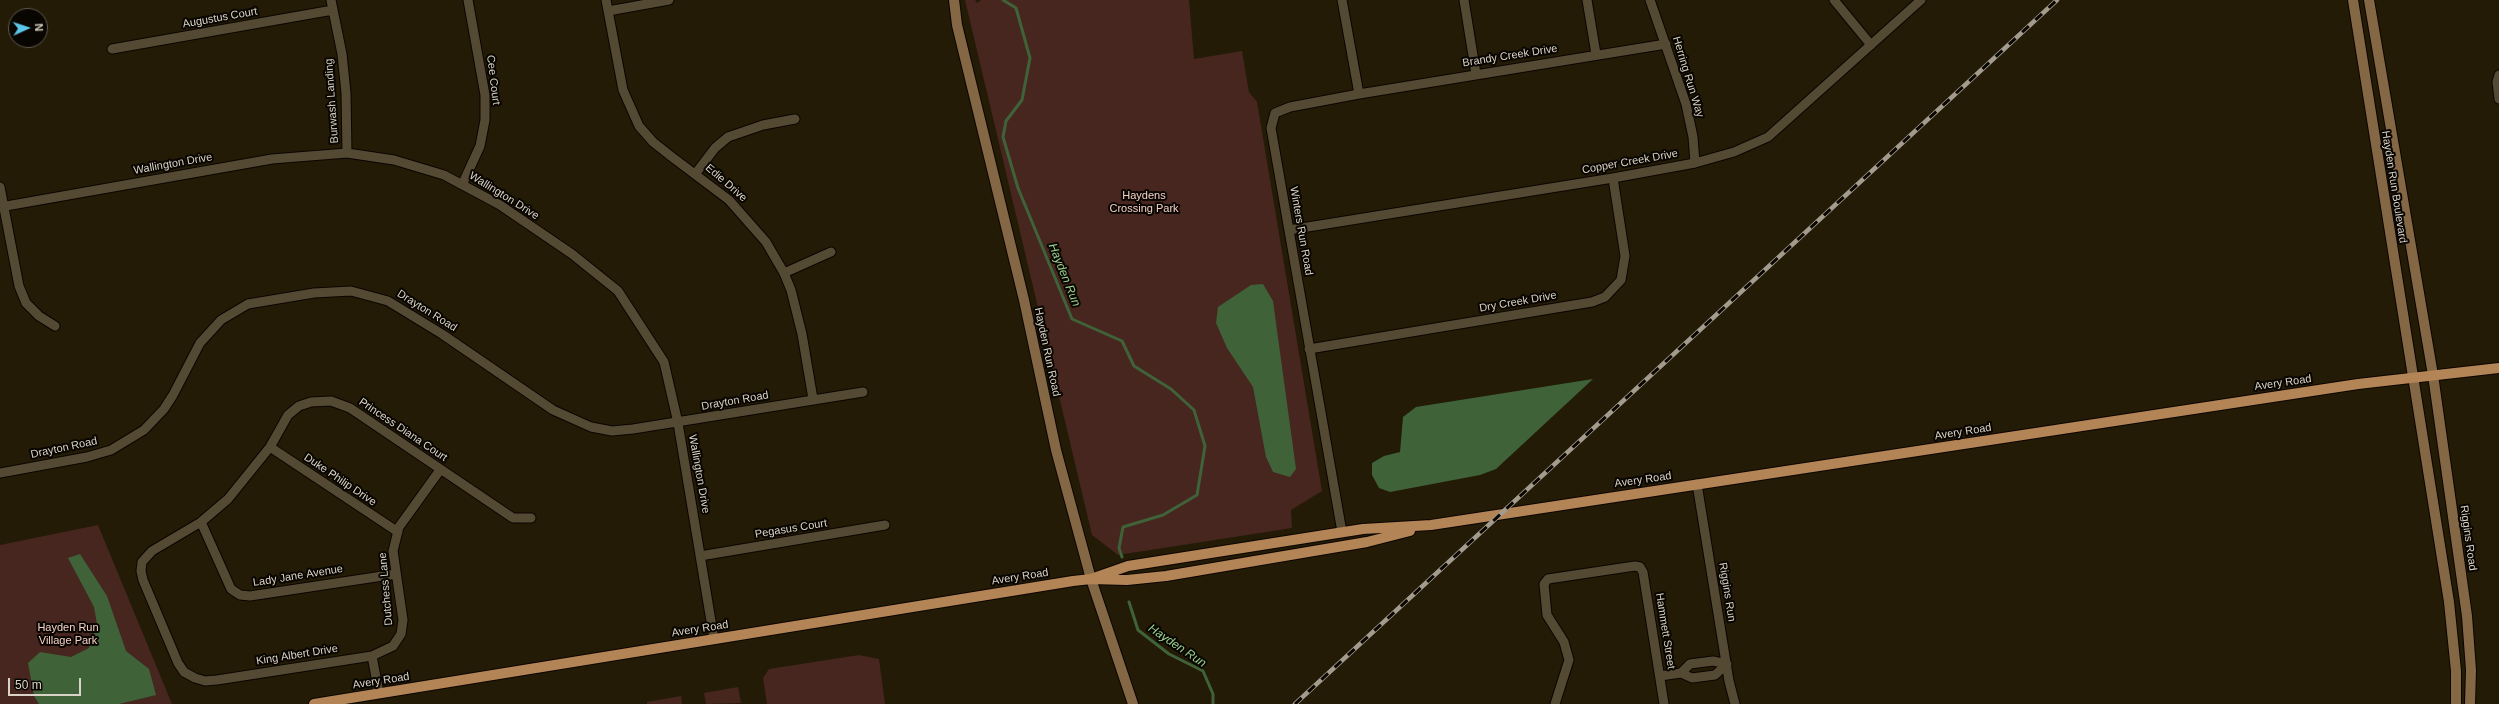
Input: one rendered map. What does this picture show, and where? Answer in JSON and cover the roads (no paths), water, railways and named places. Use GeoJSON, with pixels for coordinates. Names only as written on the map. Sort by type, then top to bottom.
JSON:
{"type":"FeatureCollection","features":[{"type":"Feature","properties":{"kind":"main road","name":"Hayden Run Road"},"geometry":{"type":"LineString","coordinates":[[954,0],[957,25],[1024,300],[1056,450],[1091,579],[1133,704]]}},
{"type":"Feature","properties":{"kind":"main road","name":"Hayden Run Boulevard"},"geometry":{"type":"LineString","coordinates":[[2353,0],[2411,377]]}},
{"type":"Feature","properties":{"kind":"main road","name":"Hayden Run Boulevard"},"geometry":{"type":"LineString","coordinates":[[2369,0],[2432,375]]}},
{"type":"Feature","properties":{"kind":"main road","name":"Avery Road"},"geometry":{"type":"LineString","coordinates":[[314,704],[1091,579],[1128,566],[1342,532],[1431,525],[2162,413],[2411,377],[2499,368]]}},
{"type":"Feature","properties":{"kind":"main road","name":"Riggins Road"},"geometry":{"type":"LineString","coordinates":[[2432,375],[2467,616],[2471,670],[2470,704]]}},
{"type":"Feature","properties":{"kind":"main road"},"geometry":{"type":"LineString","coordinates":[[2411,377],[2448,602],[2456,671],[2456,704]]}},
{"type":"Feature","properties":{"kind":"main road","name":"Avery Road"},"geometry":{"type":"LineString","coordinates":[[1091,579],[1127,580],[1166,576],[1367,542],[1431,525]]}},
{"type":"Feature","properties":{"kind":"street","name":"Burwash Landing"},"geometry":{"type":"LineString","coordinates":[[331,0],[346,93],[347,153]]}},
{"type":"Feature","properties":{"kind":"street","name":"Cee Court"},"geometry":{"type":"LineString","coordinates":[[463,183],[480,146],[485,120],[485,95],[468,0]]}},
{"type":"Feature","properties":{"kind":"street","name":"Edie Drive"},"geometry":{"type":"LineString","coordinates":[[606,0],[623,90],[639,126],[672,157],[696,173],[729,200],[746,217],[766,242],[784,273],[791,290],[802,334],[813,399]]}},
{"type":"Feature","properties":{"kind":"street"},"geometry":{"type":"LineString","coordinates":[[608,11],[669,0]]}},
{"type":"Feature","properties":{"kind":"street"},"geometry":{"type":"LineString","coordinates":[[1342,0],[1359,94]]}},
{"type":"Feature","properties":{"kind":"street"},"geometry":{"type":"LineString","coordinates":[[1464,0],[1476,74]]}},
{"type":"Feature","properties":{"kind":"street"},"geometry":{"type":"LineString","coordinates":[[1587,0],[1596,54]]}},
{"type":"Feature","properties":{"kind":"street","name":"Herring Run Way"},"geometry":{"type":"LineString","coordinates":[[1650,0],[1686,104],[1693,136],[1695,163]]}},
{"type":"Feature","properties":{"kind":"street"},"geometry":{"type":"LineString","coordinates":[[1834,0],[1871,45]]}},
{"type":"Feature","properties":{"kind":"street","name":"Copper Creek Drive"},"geometry":{"type":"LineString","coordinates":[[1289,230],[1612,178],[1695,163],[1734,152],[1768,137],[1920,0]]}},
{"type":"Feature","properties":{"kind":"street","name":"Augustus Court"},"geometry":{"type":"LineString","coordinates":[[112,49],[333,10]]}},
{"type":"Feature","properties":{"kind":"street","name":"Brandy Creek Drive"},"geometry":{"type":"LineString","coordinates":[[1359,94],[1596,54],[1666,44]]}},
{"type":"Feature","properties":{"kind":"street"},"geometry":{"type":"LineString","coordinates":[[2499,74],[2497,82],[2499,99]]}},
{"type":"Feature","properties":{"kind":"street","name":"Winters Run Road"},"geometry":{"type":"LineString","coordinates":[[1342,532],[1271,128],[1275,113],[1290,107],[1359,94]]}},
{"type":"Feature","properties":{"kind":"street"},"geometry":{"type":"LineString","coordinates":[[696,173],[715,148],[728,137],[757,126],[795,119]]}},
{"type":"Feature","properties":{"kind":"street","name":"Wallington Drive"},"geometry":{"type":"LineString","coordinates":[[2,207],[272,159],[347,153],[394,160],[463,183],[500,205],[558,245],[618,291],[664,362],[678,423],[714,639]]}},
{"type":"Feature","properties":{"kind":"street","name":"Dry Creek Drive"},"geometry":{"type":"LineString","coordinates":[[1309,349],[1592,302],[1605,297],[1621,280],[1625,256],[1612,178]]}},
{"type":"Feature","properties":{"kind":"street"},"geometry":{"type":"LineString","coordinates":[[0,187],[2,207],[19,286],[26,303],[39,316],[55,326]]}},
{"type":"Feature","properties":{"kind":"street"},"geometry":{"type":"LineString","coordinates":[[784,273],[831,252]]}},
{"type":"Feature","properties":{"kind":"street","name":"Drayton Road"},"geometry":{"type":"LineString","coordinates":[[0,473],[87,457],[112,450],[144,430],[164,409],[174,396],[200,343],[221,320],[248,304],[314,293],[351,291],[388,301],[442,334],[553,410],[591,427],[612,430],[678,423],[813,399],[863,392]]}},
{"type":"Feature","properties":{"kind":"street","name":"Princess Diana Court"},"geometry":{"type":"LineString","coordinates":[[189,676],[178,663],[143,580],[140,571],[142,562],[152,551],[201,522],[228,499],[270,447],[288,415],[299,406],[311,402],[331,401],[350,408],[513,518],[531,518]]}},
{"type":"Feature","properties":{"kind":"street","name":"Duke Philip Drive"},"geometry":{"type":"LineString","coordinates":[[270,447],[398,532]]}},
{"type":"Feature","properties":{"kind":"street","name":"Dutchess Lane"},"geometry":{"type":"LineString","coordinates":[[372,656],[393,646],[401,634],[403,620],[393,551],[399,527],[440,470]]}},
{"type":"Feature","properties":{"kind":"street","name":"Riggins Run"},"geometry":{"type":"LineString","coordinates":[[1697,484],[1735,704]]}},
{"type":"Feature","properties":{"kind":"street","name":"Lady Jane Avenue"},"geometry":{"type":"LineString","coordinates":[[201,522],[231,589],[240,595],[250,596],[396,574]]}},
{"type":"Feature","properties":{"kind":"street","name":"Pegasus Court"},"geometry":{"type":"LineString","coordinates":[[700,556],[886,525]]}},
{"type":"Feature","properties":{"kind":"street","name":"Hammett Street"},"geometry":{"type":"LineString","coordinates":[[1555,704],[1569,660],[1564,642],[1547,615],[1544,584],[1548,579],[1635,566],[1640,566],[1643,572],[1664,704]]}},
{"type":"Feature","properties":{"kind":"street"},"geometry":{"type":"LineString","coordinates":[[372,656],[379,693]]}},
{"type":"Feature","properties":{"kind":"street","name":"King Albert Drive"},"geometry":{"type":"LineString","coordinates":[[189,676],[205,681],[217,680],[372,656]]}},
{"type":"Feature","properties":{"kind":"street"},"geometry":{"type":"LineString","coordinates":[[1681,673],[1690,664],[1713,661],[1727,664]]}},
{"type":"Feature","properties":{"kind":"street"},"geometry":{"type":"LineString","coordinates":[[1660,676],[1681,673],[1692,678],[1715,675],[1727,664]]}},
{"type":"Feature","properties":{"kind":"waterway","name":"Hayden Run"},"geometry":{"type":"LineString","coordinates":[[1003,0],[1016,8],[1030,58],[1022,100],[1006,121],[1003,137],[1018,188],[1072,319],[1122,341],[1134,366],[1171,389],[1194,410],[1205,446],[1197,495],[1163,515],[1123,527],[1119,548],[1122,557]]}},
{"type":"Feature","properties":{"kind":"waterway","name":"Hayden Run"},"geometry":{"type":"LineString","coordinates":[[1129,602],[1138,630],[1169,654],[1203,671],[1213,694],[1213,704]]}},
{"type":"Feature","properties":{"kind":"railway"},"geometry":{"type":"LineString","coordinates":[[1295,704],[2057,0]]}},
{"type":"Feature","properties":{"kind":"park label","name":"Haydens Crossing Park"},"geometry":{"type":"Point","coordinates":[1144,202]}},
{"type":"Feature","properties":{"kind":"park label","name":"Hayden Run Village Park"},"geometry":{"type":"Point","coordinates":[68,634]}}]}
